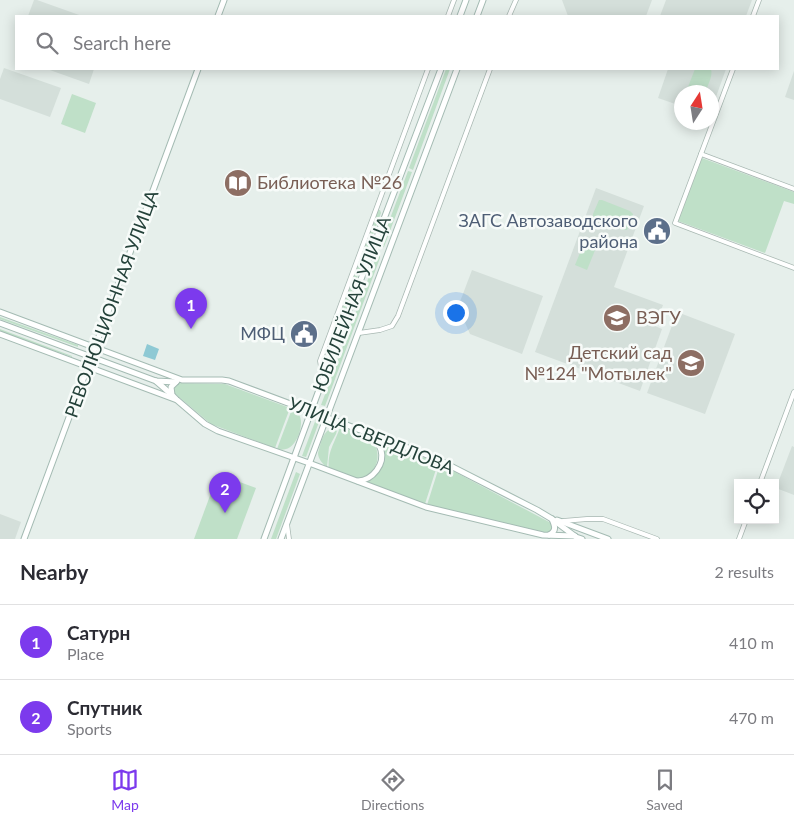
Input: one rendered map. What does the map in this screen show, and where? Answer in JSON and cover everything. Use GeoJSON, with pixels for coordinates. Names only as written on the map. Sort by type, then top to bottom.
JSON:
{"type":"FeatureCollection","features":[{"type":"Feature","properties":{"kind":"main road"},"geometry":{"type":"LineString","coordinates":[[218,15],[224,0]]}},
{"type":"Feature","properties":{"kind":"main road"},"geometry":{"type":"LineString","coordinates":[[460,15],[466,0]]}},
{"type":"Feature","properties":{"kind":"main road"},"geometry":{"type":"LineString","coordinates":[[477,15],[483,0]]}},
{"type":"Feature","properties":{"kind":"main road","name":"РЕВОЛЮЦИОННАЯ УЛИЦА"},"geometry":{"type":"LineString","coordinates":[[24,539],[198,70]]}},
{"type":"Feature","properties":{"kind":"main road","name":"ЮБИЛЕЙНАЯ УЛИЦА"},"geometry":{"type":"LineString","coordinates":[[264,539],[441,70]]}},
{"type":"Feature","properties":{"kind":"main road","name":"ЮБИЛЕЙНАЯ УЛИЦА"},"geometry":{"type":"LineString","coordinates":[[281,539],[458,70]]}},
{"type":"Feature","properties":{"kind":"main road","name":"УЛИЦА СВЕРДЛОВА"},"geometry":{"type":"LineString","coordinates":[[0,312],[182,380]]}},
{"type":"Feature","properties":{"kind":"main road","name":"УЛИЦА СВЕРДЛОВА"},"geometry":{"type":"LineString","coordinates":[[0,323],[156,381],[229,381],[311,411],[435,458],[552,519],[582,539]]}},
{"type":"Feature","properties":{"kind":"main road","name":"УЛИЦА СВЕРДЛОВА"},"geometry":{"type":"LineString","coordinates":[[0,334],[177,400]]}},
{"type":"Feature","properties":{"kind":"main road","name":"УЛИЦА СВЕРДЛОВА"},"geometry":{"type":"LineString","coordinates":[[156,381],[211,428],[426,507],[549,537],[576,536]]}},
{"type":"Feature","properties":{"kind":"main road"},"geometry":{"type":"LineString","coordinates":[[172,394],[171,387],[176,382]]}},
{"type":"Feature","properties":{"kind":"main road"},"geometry":{"type":"LineString","coordinates":[[352,480],[368,478],[373,474],[382,457],[378,444],[366,432]]}},
{"type":"Feature","properties":{"kind":"main road"},"geometry":{"type":"LineString","coordinates":[[549,537],[555,529],[552,519]]}},
{"type":"Feature","properties":{"kind":"main road","name":"УЛИЦА СВЕРДЛОВА"},"geometry":{"type":"LineString","coordinates":[[552,519],[608,539]]}},
{"type":"Feature","properties":{"kind":"street"},"geometry":{"type":"LineString","coordinates":[[448,15],[454,0]]}},
{"type":"Feature","properties":{"kind":"street"},"geometry":{"type":"LineString","coordinates":[[510,15],[516,0]]}},
{"type":"Feature","properties":{"kind":"street"},"geometry":{"type":"LineString","coordinates":[[753,15],[759,0]]}},
{"type":"Feature","properties":{"kind":"street"},"geometry":{"type":"LineString","coordinates":[[323,379],[320,361],[428,70]]}},
{"type":"Feature","properties":{"kind":"street"},"geometry":{"type":"LineString","coordinates":[[359,333],[392,326],[398,316],[490,70]]}},
{"type":"Feature","properties":{"kind":"street"},"geometry":{"type":"LineString","coordinates":[[733,70],[674,224],[794,268]]}},
{"type":"Feature","properties":{"kind":"street"},"geometry":{"type":"LineString","coordinates":[[701,154],[794,189]]}},
{"type":"Feature","properties":{"kind":"street"},"geometry":{"type":"LineString","coordinates":[[761,479],[794,392]]}},
{"type":"Feature","properties":{"kind":"street"},"geometry":{"type":"LineString","coordinates":[[561,522],[603,519],[657,539]]}},
{"type":"Feature","properties":{"kind":"street"},"geometry":{"type":"LineString","coordinates":[[287,524],[289,539]]}},
{"type":"Feature","properties":{"kind":"street"},"geometry":{"type":"LineString","coordinates":[[739,539],[745,524]]}},
{"type":"Feature","properties":{"kind":"shaded area"},"geometry":{"type":"Polygon","coordinates":[[[34,0],[37,0],[79,15],[28,15],[34,0]]]}},
{"type":"Feature","properties":{"kind":"shaded area"},"geometry":{"type":"Polygon","coordinates":[[[562,0],[652,0],[646,15],[568,15],[562,0]]]}},
{"type":"Feature","properties":{"kind":"shaded area"},"geometry":{"type":"Polygon","coordinates":[[[666,0],[752,0],[746,15],[660,15],[666,0]]]}},
{"type":"Feature","properties":{"kind":"shaded area"},"geometry":{"type":"Polygon","coordinates":[[[4,68],[61,88],[50,117],[0,99],[0,79],[4,68]]]}},
{"type":"Feature","properties":{"kind":"shaded area"},"geometry":{"type":"Polygon","coordinates":[[[50,70],[94,70],[89,84],[50,70]]]}},
{"type":"Feature","properties":{"kind":"shaded area"},"geometry":{"type":"Polygon","coordinates":[[[668,70],[726,70],[719,88],[719,85],[674,85],[674,104],[658,98],[668,70]]]}},
{"type":"Feature","properties":{"kind":"shaded area"},"geometry":{"type":"Polygon","coordinates":[[[794,71],[794,100],[785,97],[794,71]]]}},
{"type":"Feature","properties":{"kind":"shaded area"},"geometry":{"type":"Polygon","coordinates":[[[596,188],[644,206],[614,287],[663,305],[655,326],[662,329],[640,391],[535,352],[596,188]]]}},
{"type":"Feature","properties":{"kind":"shaded area"},"geometry":{"type":"Polygon","coordinates":[[[472,270],[543,296],[522,354],[470,334],[458,307],[472,270]]]}},
{"type":"Feature","properties":{"kind":"shaded area","name":"Детский сад №124 \"Мотылек\""},"geometry":{"type":"Polygon","coordinates":[[[677,312],[735,334],[705,414],[647,393],[677,312]]]}},
{"type":"Feature","properties":{"kind":"shaded area"},"geometry":{"type":"Polygon","coordinates":[[[792,446],[794,447],[794,495],[779,489],[779,480],[792,446]]]}},
{"type":"Feature","properties":{"kind":"shaded area"},"geometry":{"type":"Polygon","coordinates":[[[0,514],[21,522],[15,539],[0,539],[0,514]]]}},
{"type":"Feature","properties":{"kind":"green space"},"geometry":{"type":"Polygon","coordinates":[[[446,70],[450,70],[413,170],[409,168],[446,70]]]}},
{"type":"Feature","properties":{"kind":"green space"},"geometry":{"type":"Polygon","coordinates":[[[695,70],[711,70],[711,78],[708,85],[689,85],[695,70]]]}},
{"type":"Feature","properties":{"kind":"green space"},"geometry":{"type":"Polygon","coordinates":[[[72,94],[96,103],[85,133],[61,124],[72,94]]]}},
{"type":"Feature","properties":{"kind":"green space"},"geometry":{"type":"Polygon","coordinates":[[[702,158],[794,192],[794,204],[784,201],[765,253],[678,221],[702,158]]]}},
{"type":"Feature","properties":{"kind":"green space"},"geometry":{"type":"Polygon","coordinates":[[[408,171],[412,172],[384,247],[381,248],[380,245],[408,171]]]}},
{"type":"Feature","properties":{"kind":"green space"},"geometry":{"type":"Polygon","coordinates":[[[599,200],[630,211],[633,214],[627,230],[623,230],[593,216],[599,200]]]}},
{"type":"Feature","properties":{"kind":"green space"},"geometry":{"type":"Polygon","coordinates":[[[378,210],[381,213],[339,326],[336,325],[378,210]]]}},
{"type":"Feature","properties":{"kind":"green space"},"geometry":{"type":"Polygon","coordinates":[[[586,238],[598,243],[587,270],[575,265],[586,238]]]}},
{"type":"Feature","properties":{"kind":"green space"},"geometry":{"type":"Polygon","coordinates":[[[377,255],[380,255],[380,258],[325,406],[321,405],[377,255]]]}},
{"type":"Feature","properties":{"kind":"green space"},"geometry":{"type":"Polygon","coordinates":[[[0,317],[78,345],[78,347],[0,319],[0,317]]]}},
{"type":"Feature","properties":{"kind":"green space"},"geometry":{"type":"Polygon","coordinates":[[[0,329],[72,356],[72,357],[0,332],[0,329]]]}},
{"type":"Feature","properties":{"kind":"green space"},"geometry":{"type":"Polygon","coordinates":[[[176,383],[225,384],[290,408],[275,448],[211,424],[173,392],[173,385],[176,383]]]}},
{"type":"Feature","properties":{"kind":"green space"},"geometry":{"type":"Polygon","coordinates":[[[292,409],[300,416],[301,427],[299,434],[291,446],[281,450],[277,449],[292,409]]]}},
{"type":"Feature","properties":{"kind":"green space"},"geometry":{"type":"Polygon","coordinates":[[[316,419],[319,422],[306,457],[302,456],[316,419]]]}},
{"type":"Feature","properties":{"kind":"green space"},"geometry":{"type":"Polygon","coordinates":[[[336,426],[338,427],[336,434],[329,447],[327,467],[321,461],[318,453],[325,433],[336,426]]]}},
{"type":"Feature","properties":{"kind":"green space"},"geometry":{"type":"Polygon","coordinates":[[[340,427],[367,436],[376,447],[377,460],[375,467],[366,476],[352,478],[329,470],[330,452],[340,427]]]}},
{"type":"Feature","properties":{"kind":"green space"},"geometry":{"type":"Polygon","coordinates":[[[381,442],[438,463],[425,504],[364,483],[375,475],[382,466],[384,455],[381,442]]]}},
{"type":"Feature","properties":{"kind":"green space"},"geometry":{"type":"Polygon","coordinates":[[[440,464],[551,523],[553,530],[548,533],[427,505],[440,464]]]}},
{"type":"Feature","properties":{"kind":"green space"},"geometry":{"type":"Polygon","coordinates":[[[296,472],[300,474],[276,539],[271,539],[296,472]]]}},
{"type":"Feature","properties":{"kind":"green space"},"geometry":{"type":"Polygon","coordinates":[[[218,474],[256,488],[237,539],[194,539],[218,474]]]}},
{"type":"Feature","properties":{"kind":"water"},"geometry":{"type":"Polygon","coordinates":[[[147,344],[159,349],[155,360],[143,356],[147,344]]]}},
{"type":"Feature","properties":{"kind":"place","name":"Библиотека №26"},"geometry":{"type":"Point","coordinates":[238,183]}},
{"type":"Feature","properties":{"kind":"place","name":"ЗАГС Автозаводского района"},"geometry":{"type":"Point","coordinates":[657,231]}},
{"type":"Feature","properties":{"kind":"place","name":"ВЭГУ"},"geometry":{"type":"Point","coordinates":[617,318]}},
{"type":"Feature","properties":{"kind":"place","name":"Сатурн"},"geometry":{"type":"Point","coordinates":[191,329]}},
{"type":"Feature","properties":{"kind":"place","name":"МФЦ"},"geometry":{"type":"Point","coordinates":[304,334]}},
{"type":"Feature","properties":{"kind":"place","name":"Детский сад №124 \"Мотылек\""},"geometry":{"type":"Point","coordinates":[691,363]}},
{"type":"Feature","properties":{"kind":"place","name":"Спутник"},"geometry":{"type":"Point","coordinates":[225,513]}}]}
